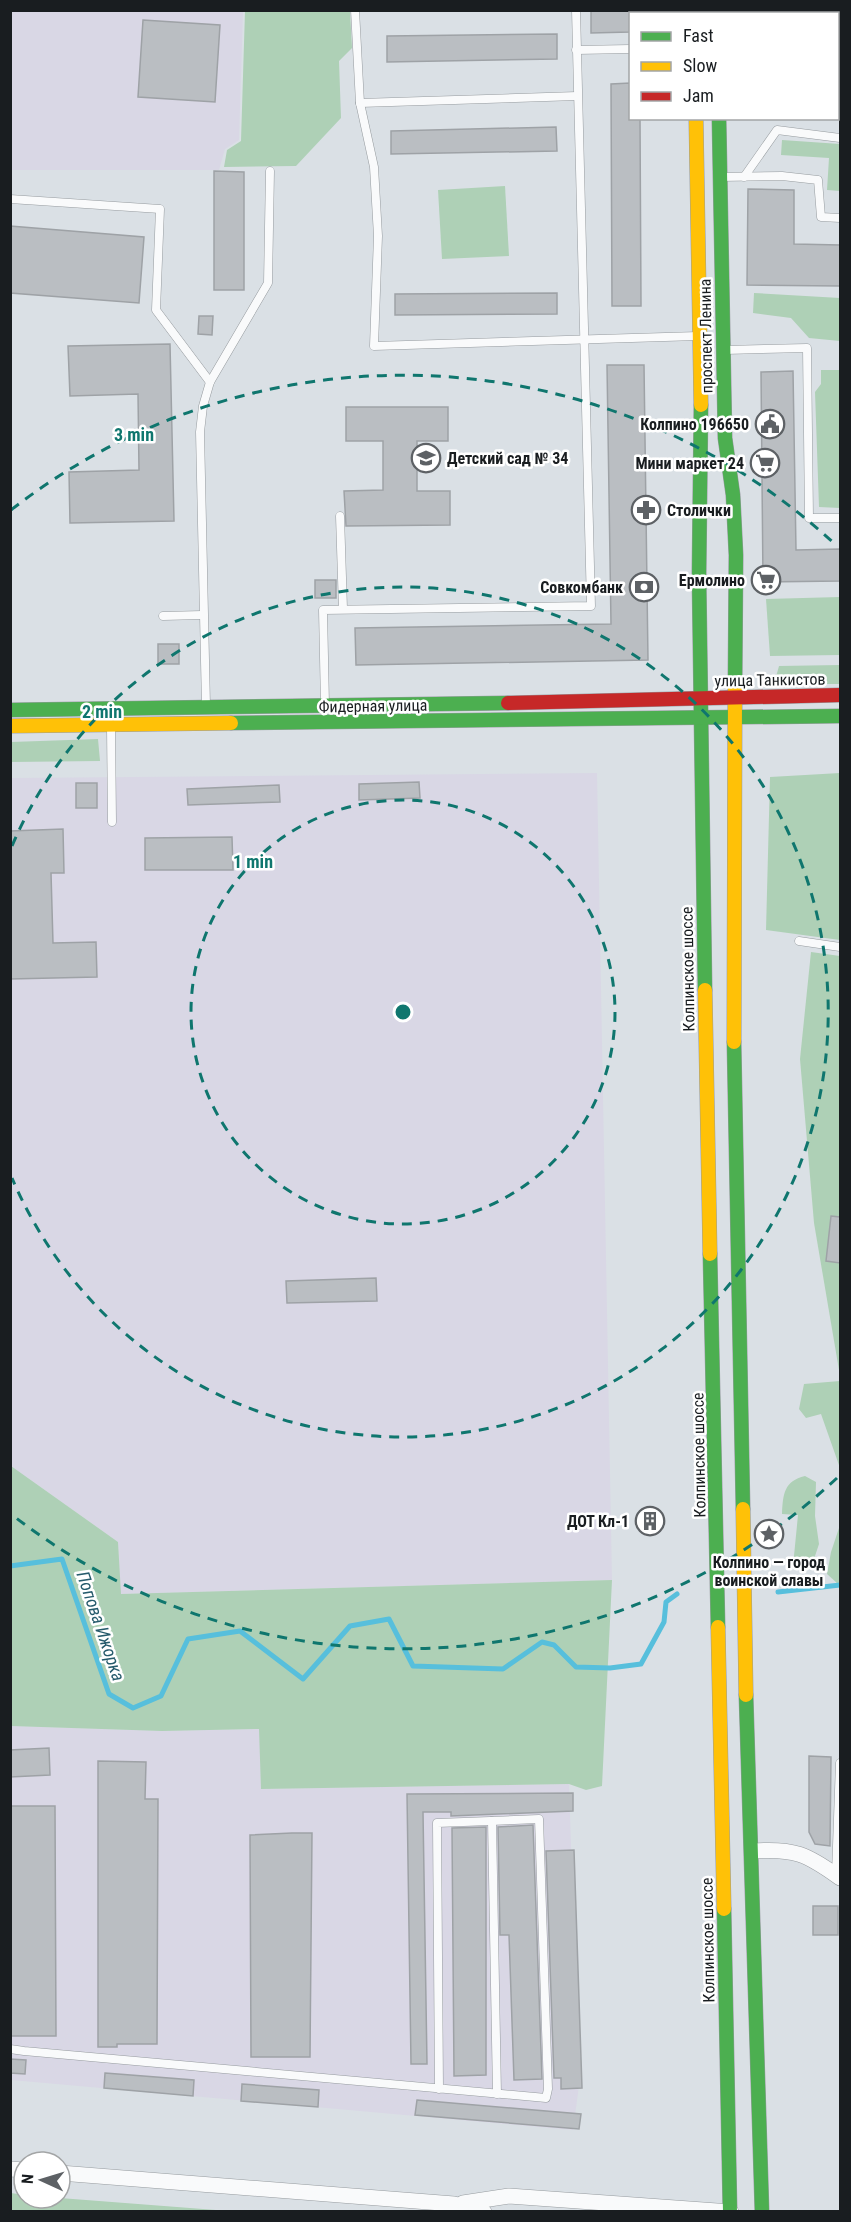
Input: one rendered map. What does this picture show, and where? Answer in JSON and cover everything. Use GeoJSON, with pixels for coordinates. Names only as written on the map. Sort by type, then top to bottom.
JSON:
{"type":"FeatureCollection","features":[{"type":"Feature","properties":{"kind":"main road","name":"проспект Ленина"},"geometry":{"type":"LineString","coordinates":[[696,120],[700,336],[700,697]]}},
{"type":"Feature","properties":{"kind":"main road","name":"проспект Ленина"},"geometry":{"type":"LineString","coordinates":[[719,120],[725,438],[733,495],[736,555],[737,697]]}},
{"type":"Feature","properties":{"kind":"main road","name":"улица Танкистов"},"geometry":{"type":"LineString","coordinates":[[700,697],[840,695]]}},
{"type":"Feature","properties":{"kind":"main road","name":"Фидерная улица"},"geometry":{"type":"LineString","coordinates":[[10,710],[325,707],[700,697]]}},
{"type":"Feature","properties":{"kind":"main road","name":"Колпинское шоссе"},"geometry":{"type":"LineString","coordinates":[[700,697],[730,2211]]}},
{"type":"Feature","properties":{"kind":"main road"},"geometry":{"type":"LineString","coordinates":[[737,697],[735,1060],[746,1679],[753,1851],[762,2211]]}},
{"type":"Feature","properties":{"kind":"main road"},"geometry":{"type":"LineString","coordinates":[[737,717],[840,716]]}},
{"type":"Feature","properties":{"kind":"main road","name":"Фидерная улица"},"geometry":{"type":"LineString","coordinates":[[10,726],[737,717]]}},
{"type":"Feature","properties":{"kind":"street"},"geometry":{"type":"LineString","coordinates":[[325,707],[326,723]]}},
{"type":"Feature","properties":{"kind":"street"},"geometry":{"type":"LineString","coordinates":[[206,708],[206,725]]}},
{"type":"Feature","properties":{"kind":"street"},"geometry":{"type":"LineString","coordinates":[[111,709],[111,726]]}},
{"type":"Feature","properties":{"kind":"street"},"geometry":{"type":"LineString","coordinates":[[753,1851],[785,1849],[806,1856],[838,1876]]}},
{"type":"Feature","properties":{"kind":"street"},"geometry":{"type":"LineString","coordinates":[[72,2174],[454,2204],[484,2211]]}},
{"type":"Feature","properties":{"kind":"street"},"geometry":{"type":"LineString","coordinates":[[454,2204],[509,2196],[730,2211]]}},
{"type":"Feature","properties":{"kind":"lane"},"geometry":{"type":"LineString","coordinates":[[356,10],[360,103],[374,167],[378,236],[374,346],[700,336]]}},
{"type":"Feature","properties":{"kind":"lane"},"geometry":{"type":"LineString","coordinates":[[325,707],[323,610],[591,606],[576,10]]}},
{"type":"Feature","properties":{"kind":"lane"},"geometry":{"type":"LineString","coordinates":[[576,50],[629,49]]}},
{"type":"Feature","properties":{"kind":"lane"},"geometry":{"type":"LineString","coordinates":[[360,103],[577,96]]}},
{"type":"Feature","properties":{"kind":"lane"},"geometry":{"type":"LineString","coordinates":[[744,177],[777,130],[840,138]]}},
{"type":"Feature","properties":{"kind":"lane"},"geometry":{"type":"LineString","coordinates":[[206,708],[202,615],[200,432],[203,406],[210,382],[233,339],[268,283],[270,171]]}},
{"type":"Feature","properties":{"kind":"lane"},"geometry":{"type":"LineString","coordinates":[[720,177],[818,180],[821,217],[840,218]]}},
{"type":"Feature","properties":{"kind":"lane"},"geometry":{"type":"LineString","coordinates":[[10,199],[160,209],[156,310],[210,382]]}},
{"type":"Feature","properties":{"kind":"lane"},"geometry":{"type":"LineString","coordinates":[[723,350],[807,348],[809,518],[840,518]]}},
{"type":"Feature","properties":{"kind":"lane"},"geometry":{"type":"LineString","coordinates":[[340,516],[343,609]]}},
{"type":"Feature","properties":{"kind":"lane"},"geometry":{"type":"LineString","coordinates":[[163,616],[202,615]]}},
{"type":"Feature","properties":{"kind":"lane"},"geometry":{"type":"LineString","coordinates":[[111,726],[112,822]]}},
{"type":"Feature","properties":{"kind":"lane"},"geometry":{"type":"LineString","coordinates":[[799,941],[840,947]]}},
{"type":"Feature","properties":{"kind":"lane"},"geometry":{"type":"LineString","coordinates":[[838,1876],[840,1763]]}},
{"type":"Feature","properties":{"kind":"lane"},"geometry":{"type":"LineString","coordinates":[[10,2049],[439,2089],[546,2098],[548,2089],[539,1819],[437,1823],[439,2089]]}},
{"type":"Feature","properties":{"kind":"lane"},"geometry":{"type":"LineString","coordinates":[[492,1821],[497,2094]]}},
{"type":"Feature","properties":{"kind":"shaded area"},"geometry":{"type":"Polygon","coordinates":[[[10,11],[243,11],[239,140],[225,149],[219,170],[11,170],[10,11]]]}},
{"type":"Feature","properties":{"kind":"shaded area"},"geometry":{"type":"Polygon","coordinates":[[[597,773],[612,1580],[120,1594],[118,1542],[11,1466],[11,778],[597,773]]]}},
{"type":"Feature","properties":{"kind":"shaded area"},"geometry":{"type":"Polygon","coordinates":[[[11,1726],[162,1731],[260,1729],[261,1789],[569,1784],[579,2086],[573,2130],[11,2080],[11,1726]]]}},
{"type":"Feature","properties":{"kind":"green space"},"geometry":{"type":"Polygon","coordinates":[[[245,11],[350,11],[352,48],[339,61],[341,118],[296,166],[224,167],[227,150],[241,141],[245,11]]]}},
{"type":"Feature","properties":{"kind":"green space"},"geometry":{"type":"Polygon","coordinates":[[[782,140],[840,144],[840,191],[827,190],[829,158],[781,155],[782,140]]]}},
{"type":"Feature","properties":{"kind":"green space"},"geometry":{"type":"Polygon","coordinates":[[[505,186],[509,256],[442,259],[438,190],[505,186]]]}},
{"type":"Feature","properties":{"kind":"green space"},"geometry":{"type":"Polygon","coordinates":[[[754,293],[840,298],[840,341],[809,338],[791,318],[753,313],[754,293]]]}},
{"type":"Feature","properties":{"kind":"green space"},"geometry":{"type":"Polygon","coordinates":[[[821,370],[840,370],[840,508],[819,507],[815,392],[821,384],[821,370]]]}},
{"type":"Feature","properties":{"kind":"green space"},"geometry":{"type":"Polygon","coordinates":[[[840,597],[840,655],[770,656],[766,599],[840,597]]]}},
{"type":"Feature","properties":{"kind":"green space"},"geometry":{"type":"Polygon","coordinates":[[[840,665],[840,684],[774,684],[779,666],[840,665]]]}},
{"type":"Feature","properties":{"kind":"green space"},"geometry":{"type":"Polygon","coordinates":[[[98,739],[100,761],[11,762],[11,742],[98,739]]]}},
{"type":"Feature","properties":{"kind":"green space"},"geometry":{"type":"Polygon","coordinates":[[[840,773],[840,940],[766,930],[770,777],[840,773]]]}},
{"type":"Feature","properties":{"kind":"green space"},"geometry":{"type":"Polygon","coordinates":[[[811,952],[840,956],[840,1376],[814,1223],[800,1059],[811,952]]]}},
{"type":"Feature","properties":{"kind":"green space"},"geometry":{"type":"Polygon","coordinates":[[[840,1381],[840,1468],[821,1414],[806,1418],[799,1409],[804,1384],[840,1381]]]}},
{"type":"Feature","properties":{"kind":"green space"},"geometry":{"type":"Polygon","coordinates":[[[11,1466],[118,1542],[121,1594],[612,1580],[602,1786],[586,1790],[569,1784],[261,1789],[259,1729],[162,1731],[11,1726],[11,1466]]]}},
{"type":"Feature","properties":{"kind":"green space"},"geometry":{"type":"Polygon","coordinates":[[[805,1476],[816,1482],[815,1516],[819,1544],[811,1568],[803,1571],[793,1566],[798,1515],[782,1514],[786,1489],[793,1481],[805,1476]]]}},
{"type":"Feature","properties":{"kind":"green space"},"geometry":{"type":"Polygon","coordinates":[[[840,1525],[840,1584],[838,1584],[827,1574],[840,1525]]]}},
{"type":"Feature","properties":{"kind":"green space"},"geometry":{"type":"Polygon","coordinates":[[[11,2193],[12,2210],[72,2210],[72,2199],[229,2211],[11,2211],[11,2193]]]}},
{"type":"Feature","properties":{"kind":"building"},"geometry":{"type":"Polygon","coordinates":[[[591,10],[630,10],[629,32],[591,33],[591,10]]]}},
{"type":"Feature","properties":{"kind":"building"},"geometry":{"type":"Polygon","coordinates":[[[143,20],[220,25],[215,102],[138,97],[143,20]]]}},
{"type":"Feature","properties":{"kind":"building"},"geometry":{"type":"Polygon","coordinates":[[[557,34],[557,59],[387,62],[387,36],[557,34]]]}},
{"type":"Feature","properties":{"kind":"building"},"geometry":{"type":"Polygon","coordinates":[[[629,83],[629,120],[640,120],[641,306],[612,306],[611,84],[629,83]]]}},
{"type":"Feature","properties":{"kind":"building"},"geometry":{"type":"Polygon","coordinates":[[[556,127],[557,151],[391,154],[391,131],[556,127]]]}},
{"type":"Feature","properties":{"kind":"building"},"geometry":{"type":"Polygon","coordinates":[[[214,171],[244,172],[244,290],[214,290],[214,171]]]}},
{"type":"Feature","properties":{"kind":"building"},"geometry":{"type":"Polygon","coordinates":[[[748,189],[794,190],[794,244],[840,245],[840,286],[747,285],[748,189]]]}},
{"type":"Feature","properties":{"kind":"building"},"geometry":{"type":"Polygon","coordinates":[[[10,226],[144,237],[139,303],[10,293],[10,226]]]}},
{"type":"Feature","properties":{"kind":"building"},"geometry":{"type":"Polygon","coordinates":[[[557,293],[557,314],[395,315],[395,294],[557,293]]]}},
{"type":"Feature","properties":{"kind":"building"},"geometry":{"type":"Polygon","coordinates":[[[199,316],[213,316],[212,335],[198,334],[199,316]]]}},
{"type":"Feature","properties":{"kind":"building"},"geometry":{"type":"Polygon","coordinates":[[[170,344],[174,521],[70,523],[69,472],[139,470],[138,394],[70,396],[68,346],[170,344]]]}},
{"type":"Feature","properties":{"kind":"building"},"geometry":{"type":"Polygon","coordinates":[[[607,365],[644,365],[648,660],[356,665],[355,628],[611,624],[607,365]]]}},
{"type":"Feature","properties":{"kind":"building"},"geometry":{"type":"Polygon","coordinates":[[[793,371],[796,550],[840,549],[840,581],[763,582],[761,372],[793,371]]]}},
{"type":"Feature","properties":{"kind":"building"},"geometry":{"type":"Polygon","coordinates":[[[346,407],[448,407],[448,441],[417,441],[417,491],[450,491],[450,525],[346,526],[344,491],[383,490],[383,441],[346,441],[346,407]]]}},
{"type":"Feature","properties":{"kind":"building"},"geometry":{"type":"Polygon","coordinates":[[[315,580],[336,580],[336,598],[315,598],[315,580]]]}},
{"type":"Feature","properties":{"kind":"building"},"geometry":{"type":"Polygon","coordinates":[[[158,644],[179,644],[179,664],[158,664],[158,644]]]}},
{"type":"Feature","properties":{"kind":"building"},"geometry":{"type":"Polygon","coordinates":[[[419,782],[420,798],[359,800],[359,784],[419,782]]]}},
{"type":"Feature","properties":{"kind":"building"},"geometry":{"type":"Polygon","coordinates":[[[76,783],[97,783],[97,808],[76,808],[76,783]]]}},
{"type":"Feature","properties":{"kind":"building"},"geometry":{"type":"Polygon","coordinates":[[[279,785],[280,802],[188,805],[187,789],[279,785]]]}},
{"type":"Feature","properties":{"kind":"building"},"geometry":{"type":"Polygon","coordinates":[[[63,829],[64,873],[51,873],[53,943],[96,942],[97,977],[10,979],[10,831],[63,829]]]}},
{"type":"Feature","properties":{"kind":"building"},"geometry":{"type":"Polygon","coordinates":[[[232,837],[233,870],[145,870],[145,838],[232,837]]]}},
{"type":"Feature","properties":{"kind":"building"},"geometry":{"type":"Polygon","coordinates":[[[831,1216],[840,1217],[840,1263],[826,1261],[831,1216]]]}},
{"type":"Feature","properties":{"kind":"building"},"geometry":{"type":"Polygon","coordinates":[[[376,1278],[377,1301],[287,1303],[286,1281],[376,1278]]]}},
{"type":"Feature","properties":{"kind":"building","name":"ДОТ Кл-1"},"geometry":{"type":"Polygon","coordinates":[[[649,1511],[660,1518],[652,1532],[640,1524],[649,1511]]]}},
{"type":"Feature","properties":{"kind":"building"},"geometry":{"type":"Polygon","coordinates":[[[49,1748],[50,1775],[10,1777],[10,1750],[49,1748]]]}},
{"type":"Feature","properties":{"kind":"building"},"geometry":{"type":"Polygon","coordinates":[[[809,1756],[831,1757],[830,1846],[815,1844],[809,1832],[809,1756]]]}},
{"type":"Feature","properties":{"kind":"building"},"geometry":{"type":"Polygon","coordinates":[[[98,1761],[146,1762],[145,1799],[158,1799],[157,2044],[117,2044],[117,2047],[98,2047],[98,1761]]]}},
{"type":"Feature","properties":{"kind":"building"},"geometry":{"type":"Polygon","coordinates":[[[573,1793],[573,1811],[451,1816],[451,1812],[423,1812],[427,2064],[411,2064],[407,1794],[573,1793]]]}},
{"type":"Feature","properties":{"kind":"building"},"geometry":{"type":"Polygon","coordinates":[[[10,1806],[55,1806],[56,2036],[10,2036],[10,1806]]]}},
{"type":"Feature","properties":{"kind":"building"},"geometry":{"type":"Polygon","coordinates":[[[533,1825],[542,2079],[514,2080],[509,1935],[500,1935],[498,1827],[533,1825]]]}},
{"type":"Feature","properties":{"kind":"building"},"geometry":{"type":"Polygon","coordinates":[[[486,1827],[486,2075],[454,2076],[452,1828],[486,1827]]]}},
{"type":"Feature","properties":{"kind":"building"},"geometry":{"type":"Polygon","coordinates":[[[312,1833],[310,2057],[251,2057],[250,1835],[312,1833]]]}},
{"type":"Feature","properties":{"kind":"building"},"geometry":{"type":"Polygon","coordinates":[[[574,1850],[582,2088],[561,2089],[561,2078],[554,2078],[546,1851],[574,1850]]]}},
{"type":"Feature","properties":{"kind":"building"},"geometry":{"type":"Polygon","coordinates":[[[813,1906],[838,1906],[838,1935],[813,1935],[813,1906]]]}},
{"type":"Feature","properties":{"kind":"building"},"geometry":{"type":"Polygon","coordinates":[[[10,2059],[26,2060],[25,2074],[10,2073],[10,2059]]]}},
{"type":"Feature","properties":{"kind":"building"},"geometry":{"type":"Polygon","coordinates":[[[105,2073],[194,2080],[193,2096],[104,2088],[105,2073]]]}},
{"type":"Feature","properties":{"kind":"building"},"geometry":{"type":"Polygon","coordinates":[[[242,2084],[319,2090],[318,2107],[241,2101],[242,2084]]]}},
{"type":"Feature","properties":{"kind":"building"},"geometry":{"type":"Polygon","coordinates":[[[417,2100],[581,2114],[579,2129],[415,2115],[417,2100]]]}},
{"type":"Feature","properties":{"kind":"waterway","name":"Попова Ижорка"},"geometry":{"type":"LineString","coordinates":[[10,1566],[62,1559],[109,1694],[133,1708],[161,1696],[188,1639],[240,1631],[303,1679],[350,1626],[389,1619],[413,1666],[503,1669],[542,1642],[554,1645],[576,1667],[610,1668],[641,1664],[664,1622],[666,1602],[677,1594]]}},
{"type":"Feature","properties":{"kind":"waterway","name":"Попова Ижорка"},"geometry":{"type":"LineString","coordinates":[[778,1592],[840,1585]]}},
{"type":"Feature","properties":{"kind":"traffic: fast"},"geometry":{"type":"LineString","coordinates":[[719,120],[725,438],[733,495],[736,555],[735,687]]}},
{"type":"Feature","properties":{"kind":"traffic: fast"},"geometry":{"type":"LineString","coordinates":[[701,405],[699,576],[705,990]]}},
{"type":"Feature","properties":{"kind":"traffic: fast"},"geometry":{"type":"LineString","coordinates":[[10,710],[508,703]]}},
{"type":"Feature","properties":{"kind":"traffic: fast"},"geometry":{"type":"LineString","coordinates":[[231,723],[840,716]]}},
{"type":"Feature","properties":{"kind":"traffic: fast"},"geometry":{"type":"LineString","coordinates":[[734,1042],[743,1509]]}},
{"type":"Feature","properties":{"kind":"traffic: fast"},"geometry":{"type":"LineString","coordinates":[[710,1254],[718,1627]]}},
{"type":"Feature","properties":{"kind":"traffic: fast"},"geometry":{"type":"LineString","coordinates":[[746,1695],[762,2212]]}},
{"type":"Feature","properties":{"kind":"traffic: fast"},"geometry":{"type":"LineString","coordinates":[[724,1909],[730,2212]]}},
{"type":"Feature","properties":{"kind":"traffic: slow"},"geometry":{"type":"LineString","coordinates":[[696,120],[701,405]]}},
{"type":"Feature","properties":{"kind":"traffic: slow"},"geometry":{"type":"LineString","coordinates":[[734,1042],[735,687]]}},
{"type":"Feature","properties":{"kind":"traffic: slow"},"geometry":{"type":"LineString","coordinates":[[10,726],[231,723]]}},
{"type":"Feature","properties":{"kind":"traffic: slow"},"geometry":{"type":"LineString","coordinates":[[705,990],[710,1254]]}},
{"type":"Feature","properties":{"kind":"traffic: slow"},"geometry":{"type":"LineString","coordinates":[[743,1509],[746,1695]]}},
{"type":"Feature","properties":{"kind":"traffic: slow"},"geometry":{"type":"LineString","coordinates":[[718,1627],[724,1909]]}},
{"type":"Feature","properties":{"kind":"traffic: jam"},"geometry":{"type":"LineString","coordinates":[[508,703],[840,695]]}},
{"type":"Feature","properties":{"kind":"place","name":"Колпино 196650"},"geometry":{"type":"Point","coordinates":[770,424]}},
{"type":"Feature","properties":{"kind":"place","name":"Детский сад № 34"},"geometry":{"type":"Point","coordinates":[426,458]}},
{"type":"Feature","properties":{"kind":"place","name":"Мини маркет 24"},"geometry":{"type":"Point","coordinates":[765,463]}},
{"type":"Feature","properties":{"kind":"place","name":"Столички"},"geometry":{"type":"Point","coordinates":[646,510]}},
{"type":"Feature","properties":{"kind":"place","name":"Ермолино"},"geometry":{"type":"Point","coordinates":[766,580]}},
{"type":"Feature","properties":{"kind":"place","name":"Совкомбанк"},"geometry":{"type":"Point","coordinates":[644,587]}},
{"type":"Feature","properties":{"kind":"place","name":"ДОТ Кл-1"},"geometry":{"type":"Point","coordinates":[650,1521]}},
{"type":"Feature","properties":{"kind":"place","name":"Колпино — город воинской славы"},"geometry":{"type":"Point","coordinates":[769,1534]}}]}
